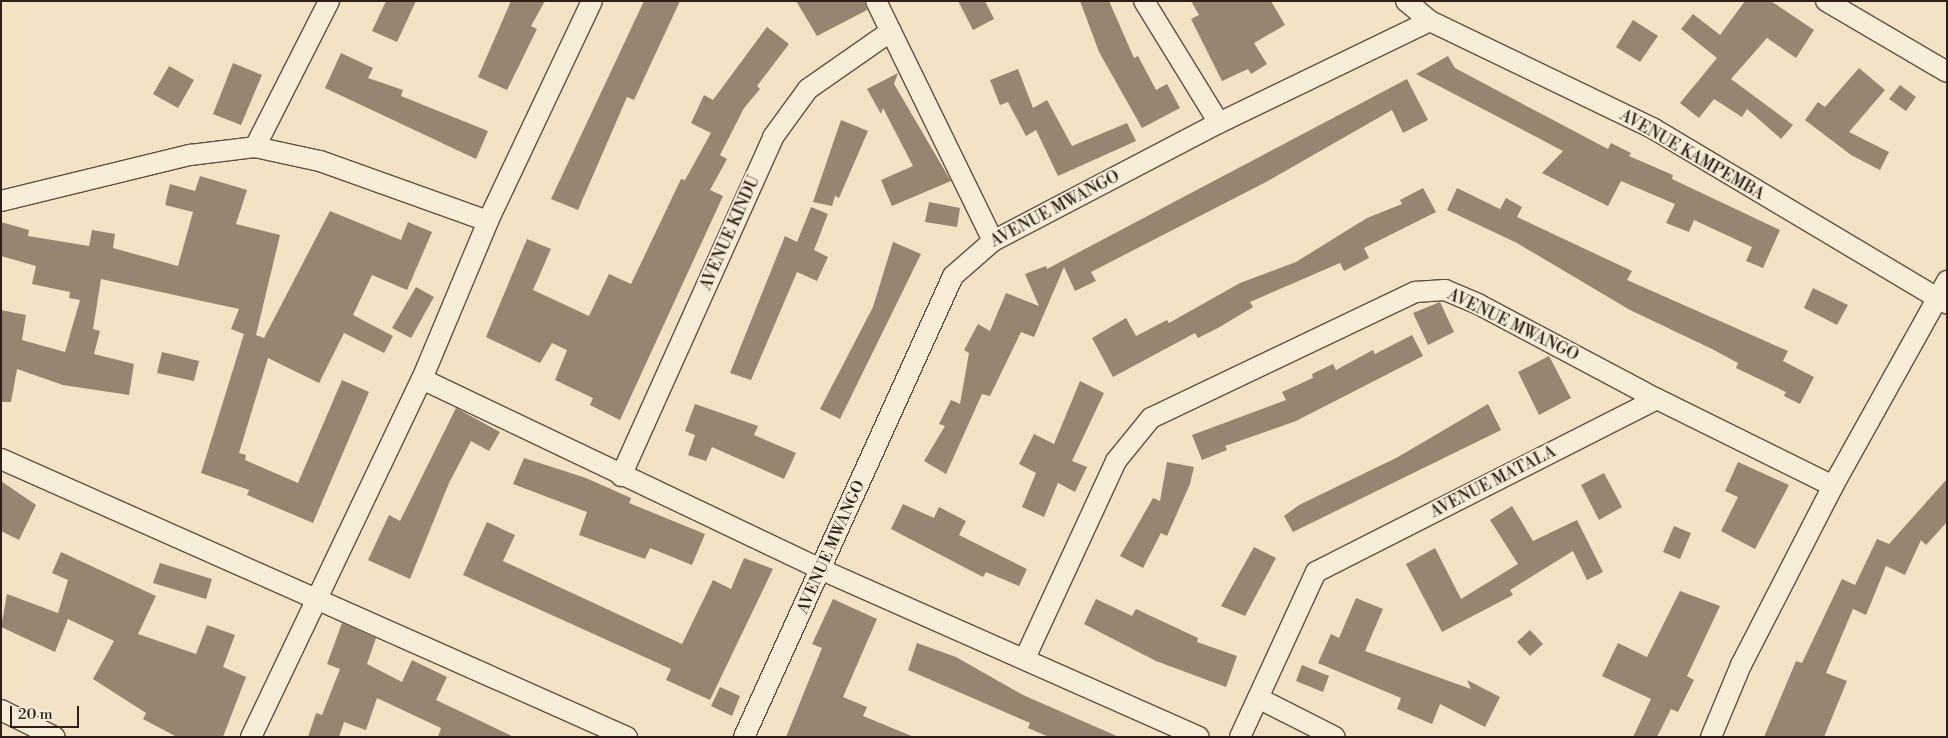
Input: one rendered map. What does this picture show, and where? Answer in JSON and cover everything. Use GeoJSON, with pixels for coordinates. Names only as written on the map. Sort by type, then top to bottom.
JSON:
{"type":"FeatureCollection","features":[{"type":"Feature","properties":{"kind":"street"},"geometry":{"type":"LineString","coordinates":[[255,147],[329,1]]}},
{"type":"Feature","properties":{"kind":"street"},"geometry":{"type":"LineString","coordinates":[[251,737],[320,598],[422,379],[488,221],[592,1]]}},
{"type":"Feature","properties":{"kind":"street"},"geometry":{"type":"LineString","coordinates":[[876,1],[992,241]]}},
{"type":"Feature","properties":{"kind":"street"},"geometry":{"type":"LineString","coordinates":[[1144,1],[1219,122]]}},
{"type":"Feature","properties":{"kind":"street","name":"AVENUE KAMPEMBA"},"geometry":{"type":"LineString","coordinates":[[1406,1],[1430,21],[1654,129],[1941,302]]}},
{"type":"Feature","properties":{"kind":"street"},"geometry":{"type":"LineString","coordinates":[[1826,1],[1947,72]]}},
{"type":"Feature","properties":{"kind":"street","name":"AVENUE MWANGO"},"geometry":{"type":"LineString","coordinates":[[744,737],[822,570],[953,276],[992,241],[1219,122],[1430,21]]}},
{"type":"Feature","properties":{"kind":"street","name":"AVENUE KINDU"},"geometry":{"type":"LineString","coordinates":[[621,476],[785,118],[808,89],[891,31]]}},
{"type":"Feature","properties":{"kind":"street"},"geometry":{"type":"LineString","coordinates":[[1,201],[190,155],[255,147],[320,161],[488,221]]}},
{"type":"Feature","properties":{"kind":"street"},"geometry":{"type":"LineString","coordinates":[[1711,737],[1741,665],[1833,486],[1941,302],[1947,281]]}},
{"type":"Feature","properties":{"kind":"street","name":"AVENUE MWANGO"},"geometry":{"type":"LineString","coordinates":[[1025,658],[1116,460],[1151,418],[1414,292],[1453,293],[1657,399]]}},
{"type":"Feature","properties":{"kind":"street"},"geometry":{"type":"LineString","coordinates":[[422,379],[621,476],[822,570],[1025,658],[1198,737]]}},
{"type":"Feature","properties":{"kind":"street"},"geometry":{"type":"LineString","coordinates":[[1657,399],[1833,486]]}},
{"type":"Feature","properties":{"kind":"street","name":"AVENUE MATALA"},"geometry":{"type":"LineString","coordinates":[[1240,737],[1316,572],[1657,399]]}},
{"type":"Feature","properties":{"kind":"street"},"geometry":{"type":"LineString","coordinates":[[1,459],[320,598],[627,737]]}},
{"type":"Feature","properties":{"kind":"street"},"geometry":{"type":"LineString","coordinates":[[1258,698],[1335,737]]}},
{"type":"Feature","properties":{"kind":"street"},"geometry":{"type":"LineString","coordinates":[[1,710],[55,737]]}},
{"type":"Feature","properties":{"kind":"building"},"geometry":{"type":"Polygon","coordinates":[[[386,1],[416,1],[397,42],[372,31],[386,1]]]}},
{"type":"Feature","properties":{"kind":"building"},"geometry":{"type":"Polygon","coordinates":[[[511,1],[545,1],[531,26],[537,29],[507,90],[478,77],[511,1]]]}},
{"type":"Feature","properties":{"kind":"building"},"geometry":{"type":"Polygon","coordinates":[[[644,1],[680,1],[634,100],[627,97],[578,210],[551,199],[644,1]]]}},
{"type":"Feature","properties":{"kind":"building"},"geometry":{"type":"Polygon","coordinates":[[[796,1],[864,1],[867,10],[817,36],[796,1]]]}},
{"type":"Feature","properties":{"kind":"building"},"geometry":{"type":"Polygon","coordinates":[[[958,1],[985,1],[994,19],[973,30],[958,1]]]}},
{"type":"Feature","properties":{"kind":"building"},"geometry":{"type":"Polygon","coordinates":[[[1080,1],[1109,1],[1134,58],[1138,56],[1156,90],[1167,84],[1180,108],[1142,128],[1099,52],[1080,1]]]}},
{"type":"Feature","properties":{"kind":"building"},"geometry":{"type":"Polygon","coordinates":[[[1191,1],[1271,1],[1285,25],[1254,43],[1267,64],[1251,74],[1248,69],[1222,81],[1191,19],[1199,15],[1191,1]]]}},
{"type":"Feature","properties":{"kind":"building"},"geometry":{"type":"Polygon","coordinates":[[[1745,1],[1771,1],[1814,30],[1796,58],[1767,38],[1731,79],[1793,125],[1781,139],[1747,109],[1742,117],[1714,99],[1699,118],[1680,103],[1717,58],[1681,29],[1693,14],[1720,35],[1745,1]]]}},
{"type":"Feature","properties":{"kind":"building"},"geometry":{"type":"Polygon","coordinates":[[[1633,20],[1658,36],[1640,62],[1616,47],[1633,20]]]}},
{"type":"Feature","properties":{"kind":"building"},"geometry":{"type":"Polygon","coordinates":[[[767,27],[789,44],[757,86],[760,89],[744,108],[720,155],[727,159],[710,190],[723,196],[620,420],[590,405],[593,398],[555,380],[567,350],[552,343],[540,363],[486,337],[527,239],[551,249],[533,290],[589,316],[609,274],[631,284],[681,179],[685,180],[711,133],[691,123],[704,95],[713,100],[767,27]]]}},
{"type":"Feature","properties":{"kind":"building"},"geometry":{"type":"Polygon","coordinates":[[[341,53],[373,68],[368,78],[403,90],[401,96],[488,131],[476,159],[325,88],[341,53]]]}},
{"type":"Feature","properties":{"kind":"building"},"geometry":{"type":"Polygon","coordinates":[[[1448,56],[1455,68],[1608,149],[1611,143],[1631,153],[1629,156],[1673,175],[1672,179],[1780,230],[1763,268],[1746,261],[1752,247],[1694,220],[1689,232],[1666,223],[1675,204],[1621,181],[1608,206],[1542,173],[1563,151],[1416,74],[1448,56]]]}},
{"type":"Feature","properties":{"kind":"building"},"geometry":{"type":"Polygon","coordinates":[[[233,63],[262,75],[241,125],[213,114],[233,63]]]}},
{"type":"Feature","properties":{"kind":"building"},"geometry":{"type":"Polygon","coordinates":[[[169,66],[194,80],[178,108],[153,94],[169,66]]]}},
{"type":"Feature","properties":{"kind":"building"},"geometry":{"type":"Polygon","coordinates":[[[1859,68],[1885,90],[1849,132],[1889,152],[1880,170],[1851,155],[1805,120],[1818,102],[1825,107],[1859,68]]]}},
{"type":"Feature","properties":{"kind":"building"},"geometry":{"type":"Polygon","coordinates":[[[1018,69],[1033,108],[1047,100],[1072,146],[1127,123],[1136,141],[1058,176],[1036,130],[1026,136],[1008,102],[1000,105],[990,80],[1018,69]]]}},
{"type":"Feature","properties":{"kind":"building"},"geometry":{"type":"Polygon","coordinates":[[[898,73],[894,84],[951,181],[892,206],[881,180],[913,166],[883,108],[881,114],[867,89],[898,73]]]}},
{"type":"Feature","properties":{"kind":"building"},"geometry":{"type":"Polygon","coordinates":[[[1407,79],[1428,120],[1403,133],[1392,110],[1266,182],[1091,272],[1096,281],[1075,291],[1064,267],[1034,337],[1021,332],[990,396],[982,394],[946,474],[924,461],[945,426],[939,424],[951,400],[960,404],[969,353],[964,350],[978,324],[990,331],[1006,293],[1039,306],[1025,274],[1046,266],[1047,269],[1407,79]]]}},
{"type":"Feature","properties":{"kind":"building"},"geometry":{"type":"Polygon","coordinates":[[[1900,85],[1916,97],[1906,111],[1889,99],[1900,85]]]}},
{"type":"Feature","properties":{"kind":"building"},"geometry":{"type":"Polygon","coordinates":[[[841,120],[868,131],[839,198],[835,196],[832,206],[813,202],[841,120]]]}},
{"type":"Feature","properties":{"kind":"building"},"geometry":{"type":"Polygon","coordinates":[[[200,176],[247,190],[236,224],[280,235],[256,335],[264,338],[330,211],[401,240],[408,222],[432,232],[407,290],[372,275],[353,315],[393,336],[384,353],[344,333],[319,383],[268,358],[239,453],[246,455],[245,460],[298,483],[342,380],[369,392],[313,523],[247,495],[249,490],[201,473],[244,334],[231,329],[239,309],[101,279],[93,329],[100,331],[94,354],[134,364],[129,395],[63,385],[17,369],[11,402],[1,402],[1,310],[26,315],[22,340],[65,352],[80,300],[69,298],[70,292],[32,284],[36,266],[1,256],[1,222],[29,230],[28,236],[89,246],[92,230],[115,234],[113,248],[178,266],[193,212],[165,205],[170,184],[195,191],[200,176]]]}},
{"type":"Feature","properties":{"kind":"building"},"geometry":{"type":"Polygon","coordinates":[[[1423,188],[1436,212],[1364,248],[1369,258],[1344,271],[1340,263],[1250,302],[1253,307],[1218,328],[1198,338],[1195,333],[1113,377],[1092,338],[1126,318],[1136,336],[1167,320],[1169,323],[1240,283],[1296,262],[1367,218],[1402,204],[1400,200],[1423,188]]]}},
{"type":"Feature","properties":{"kind":"building"},"geometry":{"type":"Polygon","coordinates":[[[1457,188],[1500,209],[1506,198],[1522,207],[1517,217],[1632,271],[1627,280],[1788,351],[1783,361],[1814,377],[1800,404],[1784,396],[1786,392],[1736,368],[1738,363],[1630,310],[1517,243],[1447,210],[1457,188]]]}},
{"type":"Feature","properties":{"kind":"building"},"geometry":{"type":"Polygon","coordinates":[[[929,202],[960,208],[957,227],[925,222],[929,202]]]}},
{"type":"Feature","properties":{"kind":"building"},"geometry":{"type":"Polygon","coordinates":[[[811,207],[828,214],[814,250],[828,257],[817,281],[797,272],[751,380],[730,373],[785,236],[797,242],[811,207]]]}},
{"type":"Feature","properties":{"kind":"building"},"geometry":{"type":"Polygon","coordinates":[[[893,242],[921,254],[840,419],[820,409],[873,307],[893,242]]]}},
{"type":"Feature","properties":{"kind":"building"},"geometry":{"type":"Polygon","coordinates":[[[416,287],[434,297],[411,338],[392,328],[416,287]]]}},
{"type":"Feature","properties":{"kind":"building"},"geometry":{"type":"Polygon","coordinates":[[[1813,288],[1848,305],[1837,325],[1804,308],[1813,288]]]}},
{"type":"Feature","properties":{"kind":"building"},"geometry":{"type":"Polygon","coordinates":[[[1440,302],[1454,332],[1428,345],[1413,313],[1440,302]]]}},
{"type":"Feature","properties":{"kind":"building"},"geometry":{"type":"Polygon","coordinates":[[[1412,335],[1423,356],[1296,421],[1225,446],[1227,450],[1202,460],[1192,435],[1286,400],[1282,392],[1313,378],[1312,374],[1333,364],[1336,370],[1373,350],[1375,354],[1412,335]]]}},
{"type":"Feature","properties":{"kind":"building"},"geometry":{"type":"Polygon","coordinates":[[[162,352],[199,361],[194,381],[157,373],[162,352]]]}},
{"type":"Feature","properties":{"kind":"building"},"geometry":{"type":"Polygon","coordinates":[[[1549,356],[1571,398],[1539,415],[1518,372],[1549,356]]]}},
{"type":"Feature","properties":{"kind":"building"},"geometry":{"type":"Polygon","coordinates":[[[1080,381],[1104,393],[1072,461],[1087,467],[1075,492],[1058,483],[1044,517],[1022,507],[1036,473],[1019,464],[1034,434],[1054,444],[1080,381]]]}},
{"type":"Feature","properties":{"kind":"building"},"geometry":{"type":"Polygon","coordinates":[[[695,404],[758,426],[754,435],[796,453],[784,479],[712,447],[706,461],[688,455],[695,435],[685,431],[695,404]]]}},
{"type":"Feature","properties":{"kind":"building"},"geometry":{"type":"Polygon","coordinates":[[[1488,404],[1501,430],[1293,532],[1284,516],[1299,505],[1398,457],[1488,404]]]}},
{"type":"Feature","properties":{"kind":"building"},"geometry":{"type":"Polygon","coordinates":[[[456,408],[500,432],[489,451],[471,441],[449,483],[410,579],[368,560],[389,515],[400,521],[456,408]]]}},
{"type":"Feature","properties":{"kind":"building"},"geometry":{"type":"Polygon","coordinates":[[[524,458],[586,478],[631,498],[629,503],[705,534],[692,565],[650,548],[645,559],[579,535],[587,512],[513,484],[524,458]]]}},
{"type":"Feature","properties":{"kind":"building"},"geometry":{"type":"Polygon","coordinates":[[[1167,462],[1194,467],[1190,484],[1167,536],[1161,533],[1143,568],[1120,556],[1153,498],[1160,501],[1167,462]]]}},
{"type":"Feature","properties":{"kind":"building"},"geometry":{"type":"Polygon","coordinates":[[[1738,462],[1789,485],[1755,549],[1721,531],[1738,497],[1725,491],[1738,462]]]}},
{"type":"Feature","properties":{"kind":"building"},"geometry":{"type":"Polygon","coordinates":[[[1604,473],[1622,507],[1599,520],[1581,485],[1604,473]]]}},
{"type":"Feature","properties":{"kind":"building"},"geometry":{"type":"Polygon","coordinates":[[[1947,479],[1947,522],[1926,545],[1921,540],[1905,575],[1886,566],[1866,615],[1853,609],[1826,673],[1847,681],[1824,737],[1764,737],[1796,661],[1802,663],[1842,579],[1855,585],[1877,539],[1889,544],[1947,479]]]}},
{"type":"Feature","properties":{"kind":"building"},"geometry":{"type":"Polygon","coordinates":[[[1,481],[36,505],[19,540],[1,531],[1,481]]]}},
{"type":"Feature","properties":{"kind":"building"},"geometry":{"type":"Polygon","coordinates":[[[903,504],[934,518],[939,507],[966,521],[959,535],[1027,569],[1019,586],[986,572],[983,577],[891,529],[903,504]]]}},
{"type":"Feature","properties":{"kind":"building"},"geometry":{"type":"Polygon","coordinates":[[[1512,506],[1533,541],[1577,520],[1603,572],[1587,580],[1573,551],[1510,590],[1513,595],[1442,632],[1406,564],[1435,548],[1461,599],[1518,564],[1490,520],[1512,506]]]}},
{"type":"Feature","properties":{"kind":"building"},"geometry":{"type":"Polygon","coordinates":[[[487,522],[515,535],[503,561],[682,644],[713,580],[731,589],[744,558],[773,569],[710,700],[666,680],[671,669],[463,575],[487,522]]]}},
{"type":"Feature","properties":{"kind":"building"},"geometry":{"type":"Polygon","coordinates":[[[1674,526],[1691,533],[1680,559],[1663,552],[1674,526]]]}},
{"type":"Feature","properties":{"kind":"building"},"geometry":{"type":"Polygon","coordinates":[[[1254,547],[1276,558],[1245,616],[1221,606],[1254,547]]]}},
{"type":"Feature","properties":{"kind":"building"},"geometry":{"type":"Polygon","coordinates":[[[61,552],[156,596],[138,634],[196,654],[207,625],[235,635],[223,667],[246,677],[223,737],[177,737],[143,719],[146,713],[93,679],[114,641],[68,619],[55,652],[1,627],[7,594],[58,613],[68,580],[52,573],[61,552]]]}},
{"type":"Feature","properties":{"kind":"building"},"geometry":{"type":"Polygon","coordinates":[[[160,563],[212,579],[206,599],[153,583],[160,563]]]}},
{"type":"Feature","properties":{"kind":"building"},"geometry":{"type":"Polygon","coordinates":[[[1680,591],[1720,606],[1687,676],[1694,680],[1678,712],[1671,709],[1657,737],[1633,737],[1651,699],[1602,676],[1618,643],[1647,657],[1680,591]]]}},
{"type":"Feature","properties":{"kind":"building"},"geometry":{"type":"Polygon","coordinates":[[[1356,598],[1383,609],[1365,651],[1471,689],[1467,680],[1500,697],[1485,727],[1440,704],[1432,724],[1397,709],[1401,698],[1318,663],[1331,634],[1339,638],[1356,598]]]}},
{"type":"Feature","properties":{"kind":"building"},"geometry":{"type":"Polygon","coordinates":[[[833,599],[877,619],[843,697],[867,707],[863,716],[914,737],[786,737],[822,648],[812,644],[833,599]]]}},
{"type":"Feature","properties":{"kind":"building"},"geometry":{"type":"Polygon","coordinates":[[[1096,599],[1132,616],[1136,609],[1198,638],[1197,642],[1237,656],[1226,687],[1156,661],[1084,624],[1096,599]]]}},
{"type":"Feature","properties":{"kind":"building"},"geometry":{"type":"Polygon","coordinates":[[[342,623],[376,638],[367,664],[402,682],[412,660],[447,677],[436,700],[514,737],[438,737],[441,728],[377,698],[366,730],[344,722],[339,737],[308,737],[316,713],[322,715],[340,669],[327,664],[342,623]]]}},
{"type":"Feature","properties":{"kind":"building"},"geometry":{"type":"Polygon","coordinates":[[[1530,630],[1543,644],[1530,656],[1517,642],[1530,630]]]}},
{"type":"Feature","properties":{"kind":"building"},"geometry":{"type":"Polygon","coordinates":[[[917,643],[956,657],[1023,695],[1119,737],[1049,737],[1028,728],[1030,723],[908,670],[917,643]]]}},
{"type":"Feature","properties":{"kind":"building"},"geometry":{"type":"Polygon","coordinates":[[[1302,665],[1329,676],[1323,692],[1296,681],[1302,665]]]}},
{"type":"Feature","properties":{"kind":"building"},"geometry":{"type":"Polygon","coordinates":[[[720,687],[740,696],[732,716],[711,706],[720,687]]]}}]}
